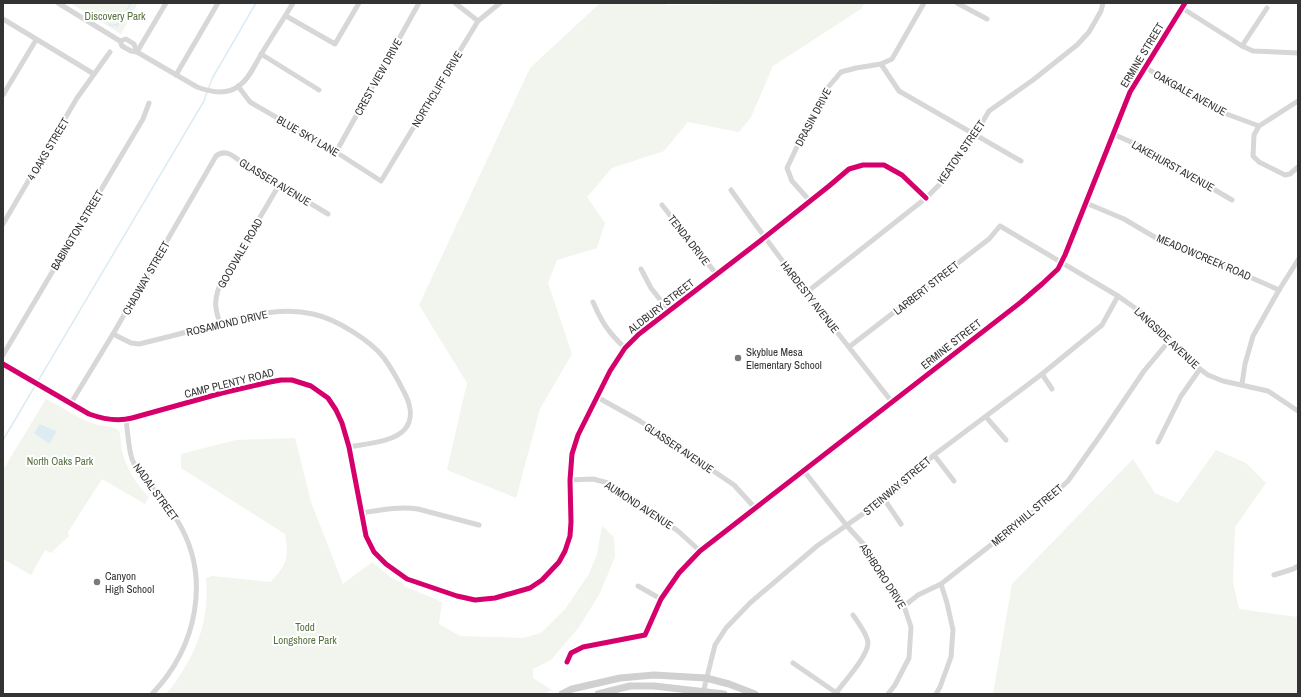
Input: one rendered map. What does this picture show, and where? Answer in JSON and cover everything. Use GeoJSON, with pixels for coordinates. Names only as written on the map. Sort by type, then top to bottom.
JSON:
{"type":"FeatureCollection","features":[{"type":"Feature","properties":{"kind":"main road"},"geometry":{"type":"LineString","coordinates":[[562,694],[572,689],[620,678],[654,675],[706,678],[755,694]]}},
{"type":"Feature","properties":{"kind":"main road"},"geometry":{"type":"LineString","coordinates":[[598,694],[630,686],[654,686],[703,693],[724,694]]}},
{"type":"Feature","properties":{"kind":"street"},"geometry":{"type":"LineString","coordinates":[[58,3],[120,41],[122,46],[131,51],[137,52],[176,76],[203,90],[214,91],[226,91],[238,86],[250,73],[293,3]]}},
{"type":"Feature","properties":{"kind":"street"},"geometry":{"type":"LineString","coordinates":[[137,52],[166,3]]}},
{"type":"Feature","properties":{"kind":"street"},"geometry":{"type":"LineString","coordinates":[[176,76],[218,3]]}},
{"type":"Feature","properties":{"kind":"street"},"geometry":{"type":"LineString","coordinates":[[286,16],[335,44],[359,3]]}},
{"type":"Feature","properties":{"kind":"street","name":"CREST VIEW DRIVE"},"geometry":{"type":"LineString","coordinates":[[336,152],[419,3]]}},
{"type":"Feature","properties":{"kind":"street"},"geometry":{"type":"LineString","coordinates":[[456,3],[478,21]]}},
{"type":"Feature","properties":{"kind":"street","name":"NORTHCLIFF DRIVE"},"geometry":{"type":"LineString","coordinates":[[382,181],[478,21],[500,3]]}},
{"type":"Feature","properties":{"kind":"street","name":"DRASIN DRIVE"},"geometry":{"type":"LineString","coordinates":[[810,201],[792,180],[787,168],[824,92],[841,72],[881,64],[892,59],[924,3]]}},
{"type":"Feature","properties":{"kind":"street"},"geometry":{"type":"LineString","coordinates":[[957,3],[987,19]]}},
{"type":"Feature","properties":{"kind":"street","name":"KEATON STREET"},"geometry":{"type":"LineString","coordinates":[[807,292],[926,198],[942,183],[966,150],[989,111],[1033,80],[1077,45],[1089,32],[1101,10],[1103,3]]}},
{"type":"Feature","properties":{"kind":"street","name":"ERMINE STREET"},"geometry":{"type":"LineString","coordinates":[[567,662],[571,653],[583,647],[645,635],[661,599],[679,573],[700,550],[1021,302],[1058,269],[1130,92],[1186,3]]}},
{"type":"Feature","properties":{"kind":"street"},"geometry":{"type":"LineString","coordinates":[[1182,8],[1252,51],[1298,53]]}},
{"type":"Feature","properties":{"kind":"street"},"geometry":{"type":"LineString","coordinates":[[1242,46],[1267,8]]}},
{"type":"Feature","properties":{"kind":"street"},"geometry":{"type":"LineString","coordinates":[[3,19],[94,74]]}},
{"type":"Feature","properties":{"kind":"street"},"geometry":{"type":"LineString","coordinates":[[120,41],[126,39],[134,44],[137,52]]}},
{"type":"Feature","properties":{"kind":"street"},"geometry":{"type":"LineString","coordinates":[[3,95],[36,40]]}},
{"type":"Feature","properties":{"kind":"street","name":"4 OAKS STREET"},"geometry":{"type":"LineString","coordinates":[[3,224],[78,98],[110,52]]}},
{"type":"Feature","properties":{"kind":"street"},"geometry":{"type":"LineString","coordinates":[[261,54],[319,90]]}},
{"type":"Feature","properties":{"kind":"street"},"geometry":{"type":"LineString","coordinates":[[881,64],[899,91],[1021,161]]}},
{"type":"Feature","properties":{"kind":"street","name":"OAKGALE AVENUE"},"geometry":{"type":"LineString","coordinates":[[1145,67],[1181,90],[1224,113],[1259,126]]}},
{"type":"Feature","properties":{"kind":"street","name":"BLUE SKY LANE"},"geometry":{"type":"LineString","coordinates":[[238,86],[250,102],[336,152],[382,181]]}},
{"type":"Feature","properties":{"kind":"street"},"geometry":{"type":"LineString","coordinates":[[1298,101],[1259,126],[1254,135],[1253,156],[1259,162],[1285,175],[1290,174],[1298,167]]}},
{"type":"Feature","properties":{"kind":"street","name":"BABINGTON STREET"},"geometry":{"type":"LineString","coordinates":[[3,356],[143,120],[149,103]]}},
{"type":"Feature","properties":{"kind":"street","name":"LAKEHURST AVENUE"},"geometry":{"type":"LineString","coordinates":[[1113,134],[1140,146],[1232,200]]}},
{"type":"Feature","properties":{"kind":"street","name":"GLASSER AVENUE"},"geometry":{"type":"LineString","coordinates":[[221,153],[232,155],[328,214]]}},
{"type":"Feature","properties":{"kind":"street","name":"CHADWAY STREET"},"geometry":{"type":"LineString","coordinates":[[70,403],[113,334],[216,156],[221,153]]}},
{"type":"Feature","properties":{"kind":"street","name":"ALDBURY STREET"},"geometry":{"type":"LineString","coordinates":[[509,595],[530,588],[542,580],[559,562],[565,551],[570,536],[570,480],[572,454],[578,435],[610,371],[625,348],[639,334],[717,275],[849,169],[863,165],[884,165],[902,175],[926,198]]}},
{"type":"Feature","properties":{"kind":"street","name":"GOODVALE ROAD"},"geometry":{"type":"LineString","coordinates":[[220,324],[216,310],[215,298],[219,287],[279,185]]}},
{"type":"Feature","properties":{"kind":"street","name":"HARDESTY AVENUE"},"geometry":{"type":"LineString","coordinates":[[731,190],[764,237],[892,402]]}},
{"type":"Feature","properties":{"kind":"street","name":"MEADOWCREEK ROAD"},"geometry":{"type":"LineString","coordinates":[[1086,203],[1124,219],[1168,245],[1225,266],[1279,290]]}},
{"type":"Feature","properties":{"kind":"street","name":"TENDA DRIVE"},"geometry":{"type":"LineString","coordinates":[[662,205],[717,275]]}},
{"type":"Feature","properties":{"kind":"street","name":"LANGSIDE AVENUE"},"geometry":{"type":"LineString","coordinates":[[1000,226],[1118,296],[1138,310],[1169,341],[1208,375],[1223,381],[1268,391],[1297,409]]}},
{"type":"Feature","properties":{"kind":"street","name":"LARBERT STREET"},"geometry":{"type":"LineString","coordinates":[[850,347],[989,239],[1000,226]]}},
{"type":"Feature","properties":{"kind":"street"},"geometry":{"type":"LineString","coordinates":[[1242,384],[1245,364],[1253,336],[1298,260]]}},
{"type":"Feature","properties":{"kind":"street"},"geometry":{"type":"LineString","coordinates":[[641,269],[651,288],[669,311]]}},
{"type":"Feature","properties":{"kind":"street","name":"STEINWAY STREET"},"geometry":{"type":"LineString","coordinates":[[703,693],[715,645],[726,628],[750,603],[770,584],[817,546],[884,499],[934,455],[1042,374],[1102,325],[1118,296]]}},
{"type":"Feature","properties":{"kind":"street"},"geometry":{"type":"LineString","coordinates":[[593,302],[599,317],[609,332],[625,348]]}},
{"type":"Feature","properties":{"kind":"street","name":"ROSAMOND DRIVE"},"geometry":{"type":"LineString","coordinates":[[113,334],[131,343],[139,344],[267,312],[290,311],[314,314],[336,322],[352,331],[383,357],[395,374],[408,399],[410,411],[410,420],[406,429],[398,436],[349,447]]}},
{"type":"Feature","properties":{"kind":"street","name":"MERRYHILL STREET"},"geometry":{"type":"LineString","coordinates":[[904,606],[918,595],[941,584],[1042,505],[1068,481],[1144,371],[1169,341]]}},
{"type":"Feature","properties":{"kind":"street","name":"CAMP PLENTY ROAD"},"geometry":{"type":"LineString","coordinates":[[3,364],[89,414],[102,418],[126,420],[229,391],[270,382],[292,380],[311,386],[328,398],[342,423],[349,447],[366,536],[374,552],[386,564],[407,579],[457,596],[475,600],[509,595]]}},
{"type":"Feature","properties":{"kind":"street"},"geometry":{"type":"LineString","coordinates":[[1158,442],[1181,396],[1200,369]]}},
{"type":"Feature","properties":{"kind":"street"},"geometry":{"type":"LineString","coordinates":[[1042,374],[1052,389]]}},
{"type":"Feature","properties":{"kind":"street","name":"GLASSER AVENUE"},"geometry":{"type":"LineString","coordinates":[[597,397],[640,421],[734,485],[755,508]]}},
{"type":"Feature","properties":{"kind":"street"},"geometry":{"type":"LineString","coordinates":[[986,416],[1006,440]]}},
{"type":"Feature","properties":{"kind":"street","name":"NADAL STREET"},"geometry":{"type":"LineString","coordinates":[[126,420],[132,460],[138,472],[178,520],[190,547],[194,561],[196,581],[196,600],[193,623],[187,639],[173,668],[152,694]]}},
{"type":"Feature","properties":{"kind":"street"},"geometry":{"type":"LineString","coordinates":[[934,455],[954,481]]}},
{"type":"Feature","properties":{"kind":"street","name":"ASHBORO DRIVE"},"geometry":{"type":"LineString","coordinates":[[804,471],[847,526],[866,547],[879,570],[904,606],[911,627],[909,658],[888,694]]}},
{"type":"Feature","properties":{"kind":"street","name":"AUMOND AVENUE"},"geometry":{"type":"LineString","coordinates":[[570,480],[593,479],[608,483],[678,531],[700,550]]}},
{"type":"Feature","properties":{"kind":"street"},"geometry":{"type":"LineString","coordinates":[[884,499],[901,524]]}},
{"type":"Feature","properties":{"kind":"street"},"geometry":{"type":"LineString","coordinates":[[361,513],[390,509],[418,509],[479,525]]}},
{"type":"Feature","properties":{"kind":"street"},"geometry":{"type":"LineString","coordinates":[[1274,575],[1298,566]]}},
{"type":"Feature","properties":{"kind":"street"},"geometry":{"type":"LineString","coordinates":[[936,694],[951,657],[953,630],[941,584]]}},
{"type":"Feature","properties":{"kind":"street"},"geometry":{"type":"LineString","coordinates":[[638,586],[661,599]]}},
{"type":"Feature","properties":{"kind":"street"},"geometry":{"type":"LineString","coordinates":[[793,663],[837,693],[866,654],[868,642],[860,624],[854,616]]}},
{"type":"Feature","properties":{"kind":"green space","name":"Discovery Park"},"geometry":{"type":"Polygon","coordinates":[[[70,3],[138,3],[121,34],[70,3]]]}},
{"type":"Feature","properties":{"kind":"green space"},"geometry":{"type":"Polygon","coordinates":[[[600,3],[664,3],[667,5],[865,3],[861,9],[773,66],[751,117],[739,132],[688,122],[664,151],[612,168],[587,197],[605,223],[597,248],[557,260],[548,283],[572,354],[540,409],[516,498],[447,470],[467,383],[419,305],[530,68],[600,3]]]}},
{"type":"Feature","properties":{"kind":"green space","name":"North Oaks Park"},"geometry":{"type":"Polygon","coordinates":[[[46,399],[89,422],[118,430],[120,434],[121,448],[129,470],[140,487],[149,497],[145,504],[102,479],[68,532],[69,536],[51,553],[45,550],[31,575],[3,559],[3,470],[46,399]]]}},
{"type":"Feature","properties":{"kind":"green space","name":"Todd Longshore Park"},"geometry":{"type":"Polygon","coordinates":[[[295,438],[311,502],[343,584],[372,562],[390,577],[404,584],[404,586],[442,602],[439,624],[460,636],[523,638],[541,633],[566,608],[589,574],[597,554],[602,526],[614,537],[615,557],[599,595],[579,627],[551,660],[533,669],[533,678],[552,690],[544,694],[165,694],[172,687],[189,661],[199,638],[205,615],[207,591],[206,578],[212,576],[271,582],[284,565],[287,555],[285,534],[181,468],[181,454],[236,440],[295,438]]]}},
{"type":"Feature","properties":{"kind":"green space"},"geometry":{"type":"Polygon","coordinates":[[[1216,450],[1246,463],[1266,483],[1235,527],[1233,582],[1239,609],[1298,617],[1298,694],[993,694],[1012,584],[1133,459],[1155,493],[1178,503],[1216,450]]]}},
{"type":"Feature","properties":{"kind":"shaded area"},"geometry":{"type":"Polygon","coordinates":[[[40,424],[56,431],[50,443],[34,433],[40,424]]]}},
{"type":"Feature","properties":{"kind":"waterway"},"geometry":{"type":"LineString","coordinates":[[110,24],[112,26],[117,24],[117,26],[131,3]]}},
{"type":"Feature","properties":{"kind":"waterway"},"geometry":{"type":"LineString","coordinates":[[208,89],[213,77],[256,3]]}},
{"type":"Feature","properties":{"kind":"waterway"},"geometry":{"type":"LineString","coordinates":[[3,440],[204,101],[207,92]]}},
{"type":"Feature","properties":{"kind":"cycle path"},"geometry":{"type":"LineString","coordinates":[[567,662],[571,653],[583,647],[645,635],[661,599],[679,573],[700,551],[1021,302],[1058,269],[1065,255],[1130,92],[1185,3]]}},
{"type":"Feature","properties":{"kind":"cycle path"},"geometry":{"type":"LineString","coordinates":[[3,364],[89,414],[105,419],[115,420],[132,418],[222,393],[281,380],[292,380],[311,386],[328,398],[342,423],[349,447],[366,536],[374,552],[386,564],[407,579],[457,596],[475,600],[495,598],[530,588],[542,580],[559,562],[565,551],[570,536],[570,480],[572,454],[578,435],[610,371],[625,348],[639,334],[760,241],[849,169],[863,165],[884,165],[902,175],[926,198]]}},
{"type":"Feature","properties":{"kind":"place","name":"Skyblue Mesa Elementary School"},"geometry":{"type":"Point","coordinates":[738,358]}},
{"type":"Feature","properties":{"kind":"place","name":"Canyon High School"},"geometry":{"type":"Point","coordinates":[97,582]}}]}
